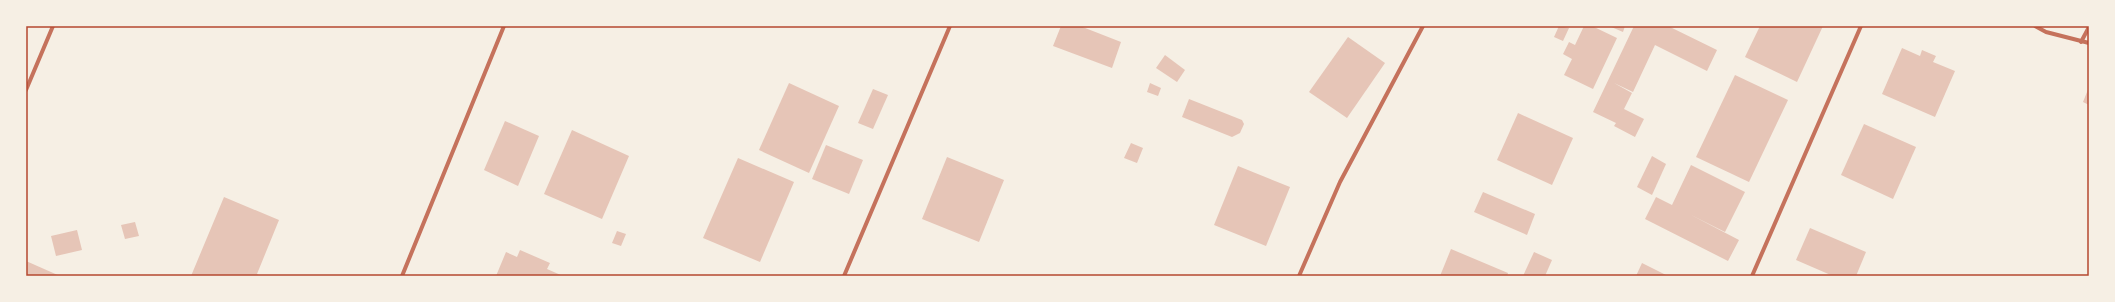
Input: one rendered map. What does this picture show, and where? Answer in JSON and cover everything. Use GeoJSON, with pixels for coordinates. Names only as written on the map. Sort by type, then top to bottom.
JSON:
{"type":"FeatureCollection","features":[{"type":"Feature","properties":{"kind":"street"},"geometry":{"type":"LineString","coordinates":[[26,90],[53,26]]}},
{"type":"Feature","properties":{"kind":"street"},"geometry":{"type":"LineString","coordinates":[[402,276],[504,26]]}},
{"type":"Feature","properties":{"kind":"street"},"geometry":{"type":"LineString","coordinates":[[844,276],[950,26]]}},
{"type":"Feature","properties":{"kind":"street"},"geometry":{"type":"LineString","coordinates":[[1299,276],[1340,182],[1423,26]]}},
{"type":"Feature","properties":{"kind":"street"},"geometry":{"type":"LineString","coordinates":[[1752,276],[1861,26]]}},
{"type":"Feature","properties":{"kind":"street"},"geometry":{"type":"LineString","coordinates":[[2035,26],[2046,32],[2089,43]]}},
{"type":"Feature","properties":{"kind":"street"},"geometry":{"type":"LineString","coordinates":[[2081,42],[2089,27]]}},
{"type":"Feature","properties":{"kind":"building"},"geometry":{"type":"Polygon","coordinates":[[[1061,26],[1080,26],[1121,42],[1112,68],[1053,46],[1061,26]]]}},
{"type":"Feature","properties":{"kind":"building"},"geometry":{"type":"Polygon","coordinates":[[[1559,26],[1569,28],[1563,41],[1554,37],[1559,26]]]}},
{"type":"Feature","properties":{"kind":"building"},"geometry":{"type":"Polygon","coordinates":[[[1584,26],[1592,26],[1617,38],[1593,89],[1564,75],[1572,59],[1563,54],[1569,42],[1575,45],[1584,26]]]}},
{"type":"Feature","properties":{"kind":"building"},"geometry":{"type":"Polygon","coordinates":[[[1609,26],[1625,26],[1623,32],[1609,26]]]}},
{"type":"Feature","properties":{"kind":"building"},"geometry":{"type":"Polygon","coordinates":[[[1634,26],[1668,26],[1717,50],[1707,71],[1655,45],[1633,92],[1614,83],[1632,93],[1624,109],[1644,119],[1635,137],[1614,126],[1616,123],[1593,112],[1634,26]]]}},
{"type":"Feature","properties":{"kind":"building"},"geometry":{"type":"Polygon","coordinates":[[[1760,26],[1823,26],[1797,82],[1745,57],[1760,26]]]}},
{"type":"Feature","properties":{"kind":"building"},"geometry":{"type":"Polygon","coordinates":[[[1348,37],[1385,63],[1347,118],[1309,92],[1348,37]]]}},
{"type":"Feature","properties":{"kind":"building"},"geometry":{"type":"Polygon","coordinates":[[[1902,48],[1920,56],[1922,50],[1936,56],[1933,62],[1955,71],[1935,117],[1882,94],[1902,48]]]}},
{"type":"Feature","properties":{"kind":"building"},"geometry":{"type":"Polygon","coordinates":[[[1165,55],[1185,70],[1177,82],[1156,68],[1165,55]]]}},
{"type":"Feature","properties":{"kind":"building"},"geometry":{"type":"Polygon","coordinates":[[[1735,75],[1788,100],[1749,182],[1696,157],[1735,75]]]}},
{"type":"Feature","properties":{"kind":"building"},"geometry":{"type":"Polygon","coordinates":[[[789,83],[839,106],[809,173],[759,150],[789,83]]]}},
{"type":"Feature","properties":{"kind":"building"},"geometry":{"type":"Polygon","coordinates":[[[1150,83],[1161,88],[1158,96],[1147,92],[1150,83]]]}},
{"type":"Feature","properties":{"kind":"building"},"geometry":{"type":"Polygon","coordinates":[[[2089,87],[2089,105],[2083,102],[2089,87]]]}},
{"type":"Feature","properties":{"kind":"building"},"geometry":{"type":"Polygon","coordinates":[[[873,89],[888,95],[873,129],[858,123],[873,89]]]}},
{"type":"Feature","properties":{"kind":"building"},"geometry":{"type":"Polygon","coordinates":[[[1189,99],[1242,120],[1244,124],[1240,133],[1232,137],[1182,117],[1189,99]]]}},
{"type":"Feature","properties":{"kind":"building"},"geometry":{"type":"Polygon","coordinates":[[[1518,113],[1573,138],[1552,185],[1497,160],[1518,113]]]}},
{"type":"Feature","properties":{"kind":"building"},"geometry":{"type":"Polygon","coordinates":[[[505,121],[539,136],[518,186],[484,170],[505,121]]]}},
{"type":"Feature","properties":{"kind":"building"},"geometry":{"type":"Polygon","coordinates":[[[1864,124],[1916,147],[1893,199],[1841,175],[1864,124]]]}},
{"type":"Feature","properties":{"kind":"building"},"geometry":{"type":"Polygon","coordinates":[[[572,130],[629,156],[602,219],[544,194],[572,130]]]}},
{"type":"Feature","properties":{"kind":"building"},"geometry":{"type":"Polygon","coordinates":[[[1131,143],[1143,148],[1137,163],[1124,158],[1131,143]]]}},
{"type":"Feature","properties":{"kind":"building"},"geometry":{"type":"Polygon","coordinates":[[[826,145],[863,160],[849,194],[812,179],[826,145]]]}},
{"type":"Feature","properties":{"kind":"building"},"geometry":{"type":"Polygon","coordinates":[[[1652,156],[1666,164],[1652,195],[1637,187],[1652,156]]]}},
{"type":"Feature","properties":{"kind":"building"},"geometry":{"type":"Polygon","coordinates":[[[947,157],[1004,180],[979,242],[922,219],[947,157]]]}},
{"type":"Feature","properties":{"kind":"building"},"geometry":{"type":"Polygon","coordinates":[[[738,158],[794,182],[760,262],[703,238],[738,158]]]}},
{"type":"Feature","properties":{"kind":"building"},"geometry":{"type":"Polygon","coordinates":[[[1691,165],[1745,192],[1725,232],[1691,215],[1739,240],[1728,261],[1645,219],[1656,197],[1672,205],[1691,165]]]}},
{"type":"Feature","properties":{"kind":"building"},"geometry":{"type":"Polygon","coordinates":[[[1238,166],[1290,187],[1266,246],[1214,225],[1238,166]]]}},
{"type":"Feature","properties":{"kind":"building"},"geometry":{"type":"Polygon","coordinates":[[[1483,192],[1535,214],[1527,235],[1474,212],[1483,192]]]}},
{"type":"Feature","properties":{"kind":"building"},"geometry":{"type":"Polygon","coordinates":[[[224,197],[279,220],[257,274],[261,276],[191,276],[224,197]]]}},
{"type":"Feature","properties":{"kind":"building"},"geometry":{"type":"Polygon","coordinates":[[[135,222],[139,236],[125,239],[121,225],[135,222]]]}},
{"type":"Feature","properties":{"kind":"building"},"geometry":{"type":"Polygon","coordinates":[[[1810,228],[1866,252],[1856,276],[1833,276],[1796,260],[1810,228]]]}},
{"type":"Feature","properties":{"kind":"building"},"geometry":{"type":"Polygon","coordinates":[[[77,230],[82,250],[56,256],[51,236],[77,230]]]}},
{"type":"Feature","properties":{"kind":"building"},"geometry":{"type":"Polygon","coordinates":[[[617,231],[626,234],[621,246],[612,243],[617,231]]]}},
{"type":"Feature","properties":{"kind":"building"},"geometry":{"type":"Polygon","coordinates":[[[1451,249],[1508,273],[1507,276],[1440,276],[1451,249]]]}},
{"type":"Feature","properties":{"kind":"building"},"geometry":{"type":"Polygon","coordinates":[[[520,250],[550,263],[547,269],[563,276],[496,276],[506,252],[517,257],[520,250]]]}},
{"type":"Feature","properties":{"kind":"building"},"geometry":{"type":"Polygon","coordinates":[[[1534,252],[1552,260],[1545,276],[1523,276],[1534,252]]]}},
{"type":"Feature","properties":{"kind":"building"},"geometry":{"type":"Polygon","coordinates":[[[26,261],[60,276],[26,276],[26,261]]]}},
{"type":"Feature","properties":{"kind":"building"},"geometry":{"type":"Polygon","coordinates":[[[1642,263],[1668,276],[1636,276],[1642,263]]]}}]}
